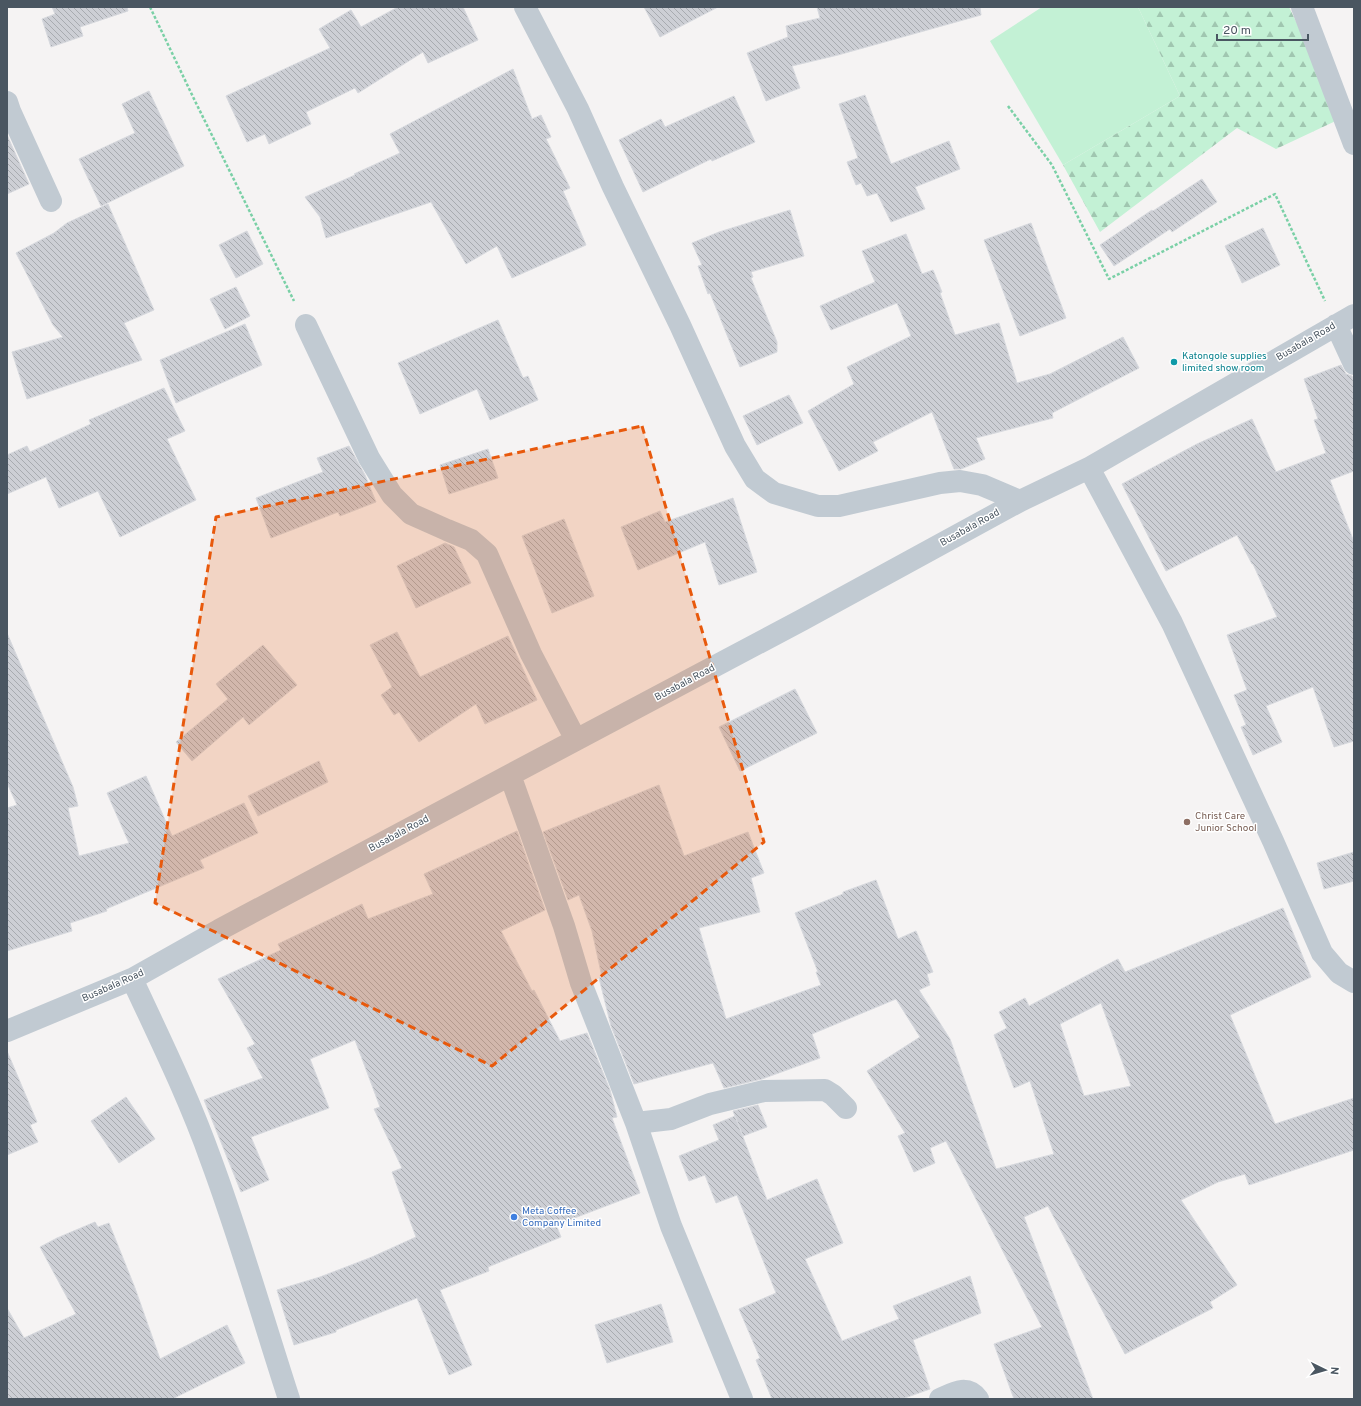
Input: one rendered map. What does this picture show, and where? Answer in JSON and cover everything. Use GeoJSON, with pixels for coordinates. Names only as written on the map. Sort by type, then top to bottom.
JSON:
{"type":"FeatureCollection","features":[{"type":"Feature","properties":{"kind":"street"},"geometry":{"type":"LineString","coordinates":[[525,7],[578,109],[613,187],[680,325],[735,446],[755,479],[774,493],[818,506],[839,506],[940,483],[960,481],[982,485],[1020,501]]}},
{"type":"Feature","properties":{"kind":"street"},"geometry":{"type":"LineString","coordinates":[[1302,7],[1354,144]]}},
{"type":"Feature","properties":{"kind":"street"},"geometry":{"type":"LineString","coordinates":[[7,102],[51,201]]}},
{"type":"Feature","properties":{"kind":"street"},"geometry":{"type":"LineString","coordinates":[[1345,320],[1354,364]]}},
{"type":"Feature","properties":{"kind":"street","name":"Busabala Road"},"geometry":{"type":"LineString","coordinates":[[7,1031],[132,979],[219,930],[796,624],[1020,501],[1089,468],[1345,320]]}},
{"type":"Feature","properties":{"kind":"street"},"geometry":{"type":"LineString","coordinates":[[306,325],[369,458],[392,495],[411,514],[470,540],[487,554],[531,654],[576,740]]}},
{"type":"Feature","properties":{"kind":"street"},"geometry":{"type":"LineString","coordinates":[[1089,468],[1172,623],[1273,842],[1322,953],[1339,972],[1354,982]]}},
{"type":"Feature","properties":{"kind":"street"},"geometry":{"type":"LineString","coordinates":[[510,775],[564,926],[581,983],[636,1124],[671,1226],[742,1399]]}},
{"type":"Feature","properties":{"kind":"street"},"geometry":{"type":"LineString","coordinates":[[132,979],[184,1092],[211,1159],[246,1258],[289,1399]]}},
{"type":"Feature","properties":{"kind":"street"},"geometry":{"type":"LineString","coordinates":[[636,1124],[671,1119],[710,1104],[764,1091],[825,1090],[833,1094],[846,1108]]}},
{"type":"Feature","properties":{"kind":"street"},"geometry":{"type":"LineString","coordinates":[[940,1399],[961,1391],[974,1393],[978,1399]]}},
{"type":"Feature","properties":{"kind":"path"},"geometry":{"type":"LineString","coordinates":[[150,7],[306,325]]}},
{"type":"Feature","properties":{"kind":"path"},"geometry":{"type":"LineString","coordinates":[[1008,106],[1052,164],[1109,278],[1275,194],[1345,320]]}},
{"type":"Feature","properties":{"kind":"highlighted area"},"geometry":{"type":"Polygon","coordinates":[[[642,426],[764,842],[492,1066],[155,903],[216,517],[642,426]]]}},
{"type":"Feature","properties":{"kind":"green space"},"geometry":{"type":"Polygon","coordinates":[[[1042,7],[1138,7],[1180,96],[1063,165],[990,41],[1042,7]]]}},
{"type":"Feature","properties":{"kind":"green space"},"geometry":{"type":"Polygon","coordinates":[[[1138,7],[1289,7],[1342,118],[1276,149],[1237,128],[1100,232],[1063,165],[1180,96],[1138,7]]]}},
{"type":"Feature","properties":{"kind":"building"},"geometry":{"type":"Polygon","coordinates":[[[52,7],[127,7],[128,11],[80,27],[83,36],[51,47],[42,19],[55,14],[52,7]]]}},
{"type":"Feature","properties":{"kind":"building"},"geometry":{"type":"Polygon","coordinates":[[[398,7],[463,7],[478,40],[428,63],[423,52],[358,93],[355,88],[306,112],[311,124],[269,144],[265,134],[247,142],[226,96],[330,48],[319,29],[351,10],[361,27],[398,7]]]}},
{"type":"Feature","properties":{"kind":"building"},"geometry":{"type":"Polygon","coordinates":[[[644,7],[718,7],[660,37],[644,7]]]}},
{"type":"Feature","properties":{"kind":"building"},"geometry":{"type":"Polygon","coordinates":[[[817,7],[980,7],[981,15],[838,55],[792,66],[800,88],[766,101],[747,53],[788,37],[786,26],[820,18],[817,7]]]}},
{"type":"Feature","properties":{"kind":"building"},"geometry":{"type":"Polygon","coordinates":[[[513,69],[532,119],[541,115],[551,137],[546,139],[570,188],[563,191],[586,245],[512,278],[497,246],[466,264],[431,202],[326,238],[320,217],[305,197],[400,153],[390,134],[513,69]]]}},
{"type":"Feature","properties":{"kind":"building"},"geometry":{"type":"Polygon","coordinates":[[[149,91],[184,166],[101,206],[79,159],[135,133],[122,104],[149,91]]]}},
{"type":"Feature","properties":{"kind":"building"},"geometry":{"type":"Polygon","coordinates":[[[865,95],[891,164],[949,141],[960,169],[915,187],[925,209],[891,222],[877,193],[867,196],[861,183],[856,185],[847,162],[858,158],[839,104],[865,95]]]}},
{"type":"Feature","properties":{"kind":"building"},"geometry":{"type":"Polygon","coordinates":[[[734,96],[755,142],[712,161],[711,159],[643,192],[619,140],[661,119],[665,127],[734,96]]]}},
{"type":"Feature","properties":{"kind":"building"},"geometry":{"type":"Polygon","coordinates":[[[7,135],[29,184],[7,194],[7,135]]]}},
{"type":"Feature","properties":{"kind":"building"},"geometry":{"type":"Polygon","coordinates":[[[1202,179],[1217,202],[1172,232],[1170,229],[1114,266],[1100,245],[1202,179]]]}},
{"type":"Feature","properties":{"kind":"building"},"geometry":{"type":"Polygon","coordinates":[[[108,204],[154,310],[124,323],[142,360],[27,399],[12,352],[63,337],[53,325],[16,253],[54,233],[67,223],[108,204]]]}},
{"type":"Feature","properties":{"kind":"building"},"geometry":{"type":"Polygon","coordinates":[[[790,210],[804,256],[751,272],[753,277],[751,278],[777,342],[777,352],[740,367],[710,293],[708,294],[698,266],[702,265],[692,243],[719,232],[790,210]]]}},
{"type":"Feature","properties":{"kind":"building"},"geometry":{"type":"Polygon","coordinates":[[[1031,223],[1066,318],[1020,336],[984,240],[1031,223]]]}},
{"type":"Feature","properties":{"kind":"building"},"geometry":{"type":"Polygon","coordinates":[[[1263,228],[1280,265],[1242,283],[1225,246],[1263,228]]]}},
{"type":"Feature","properties":{"kind":"building"},"geometry":{"type":"Polygon","coordinates":[[[247,231],[263,264],[236,278],[219,245],[247,231]]]}},
{"type":"Feature","properties":{"kind":"building"},"geometry":{"type":"Polygon","coordinates":[[[906,234],[922,274],[933,270],[942,292],[940,293],[955,335],[999,323],[1017,383],[1050,374],[1123,337],[1139,368],[1052,413],[1053,418],[976,438],[985,459],[961,469],[954,469],[932,412],[873,442],[878,451],[839,471],[808,411],[854,384],[847,367],[911,336],[897,303],[831,330],[820,306],[875,282],[862,251],[906,234]]]}},
{"type":"Feature","properties":{"kind":"building"},"geometry":{"type":"Polygon","coordinates":[[[236,287],[250,316],[225,329],[210,299],[236,287]]]}},
{"type":"Feature","properties":{"kind":"building"},"geometry":{"type":"Polygon","coordinates":[[[498,320],[523,378],[528,376],[538,400],[490,420],[477,389],[420,414],[398,363],[498,320]]]}},
{"type":"Feature","properties":{"kind":"building"},"geometry":{"type":"Polygon","coordinates":[[[245,324],[262,365],[176,403],[160,360],[245,324]]]}},
{"type":"Feature","properties":{"kind":"building"},"geometry":{"type":"Polygon","coordinates":[[[1341,365],[1346,374],[1352,376],[1354,383],[1354,471],[1330,480],[1354,542],[1354,741],[1334,747],[1313,687],[1266,706],[1282,742],[1253,755],[1241,727],[1246,725],[1234,695],[1247,690],[1227,635],[1277,617],[1253,564],[1237,535],[1166,571],[1122,484],[1197,444],[1252,419],[1276,472],[1326,453],[1314,420],[1318,419],[1304,379],[1341,365]]]}},
{"type":"Feature","properties":{"kind":"building"},"geometry":{"type":"Polygon","coordinates":[[[164,388],[185,431],[167,439],[196,500],[120,537],[98,491],[59,508],[46,477],[7,494],[7,455],[27,446],[30,452],[91,424],[89,420],[164,388]]]}},
{"type":"Feature","properties":{"kind":"building"},"geometry":{"type":"Polygon","coordinates":[[[789,395],[803,423],[757,445],[743,416],[789,395]]]}},
{"type":"Feature","properties":{"kind":"building"},"geometry":{"type":"Polygon","coordinates":[[[349,446],[365,475],[376,502],[340,516],[338,512],[271,538],[256,498],[323,472],[317,458],[349,446]]]}},
{"type":"Feature","properties":{"kind":"building"},"geometry":{"type":"Polygon","coordinates":[[[488,449],[498,478],[449,494],[440,465],[488,449]]]}},
{"type":"Feature","properties":{"kind":"building"},"geometry":{"type":"Polygon","coordinates":[[[733,498],[757,572],[719,585],[705,542],[638,570],[621,527],[660,511],[665,522],[733,498]]]}},
{"type":"Feature","properties":{"kind":"building"},"geometry":{"type":"Polygon","coordinates":[[[564,519],[594,596],[552,613],[522,536],[564,519]]]}},
{"type":"Feature","properties":{"kind":"building"},"geometry":{"type":"Polygon","coordinates":[[[445,543],[454,547],[471,583],[416,608],[397,566],[445,543]]]}},
{"type":"Feature","properties":{"kind":"building"},"geometry":{"type":"Polygon","coordinates":[[[397,632],[420,677],[508,636],[537,700],[485,724],[476,704],[419,742],[399,712],[394,715],[381,695],[392,687],[370,645],[397,632]]]}},
{"type":"Feature","properties":{"kind":"building"},"geometry":{"type":"Polygon","coordinates":[[[7,633],[73,787],[78,806],[68,808],[79,856],[129,843],[107,793],[146,776],[172,836],[244,803],[258,833],[200,860],[204,868],[106,909],[107,911],[70,923],[72,931],[7,951],[7,808],[17,805],[7,783],[7,633]]]}},
{"type":"Feature","properties":{"kind":"building"},"geometry":{"type":"Polygon","coordinates":[[[263,645],[297,685],[249,725],[243,717],[192,761],[176,742],[228,699],[216,684],[263,645]]]}},
{"type":"Feature","properties":{"kind":"building"},"geometry":{"type":"Polygon","coordinates":[[[795,689],[817,733],[740,771],[719,727],[795,689]]]}},
{"type":"Feature","properties":{"kind":"building"},"geometry":{"type":"Polygon","coordinates":[[[319,761],[328,782],[258,816],[248,796],[319,761]]]}},
{"type":"Feature","properties":{"kind":"building"},"geometry":{"type":"Polygon","coordinates":[[[659,785],[684,856],[748,832],[764,873],[751,878],[760,912],[699,928],[726,1019],[821,985],[816,972],[818,972],[795,913],[843,894],[843,892],[876,880],[898,939],[916,931],[933,972],[927,974],[930,985],[919,990],[950,1039],[996,1169],[1054,1154],[1030,1081],[1014,1088],[994,1035],[1007,1028],[999,1012],[1025,998],[1029,1006],[1118,959],[1125,972],[1283,908],[1311,977],[1230,1015],[1275,1124],[1354,1098],[1354,1150],[1249,1185],[1245,1174],[1218,1182],[1181,1200],[1237,1285],[1210,1302],[1213,1308],[1125,1354],[1048,1206],[1024,1217],[1093,1399],[1014,1399],[994,1344],[1042,1327],[946,1141],[930,1148],[935,1163],[914,1172],[898,1136],[905,1133],[867,1071],[920,1037],[896,999],[812,1034],[820,1058],[762,1079],[724,1088],[713,1063],[634,1084],[611,1026],[599,978],[602,977],[592,931],[579,895],[568,900],[543,832],[659,785]],[[1101,1003],[1060,1024],[1084,1096],[1131,1086],[1101,1003]]]}},
{"type":"Feature","properties":{"kind":"building"},"geometry":{"type":"Polygon","coordinates":[[[517,831],[545,910],[501,931],[560,1041],[587,1033],[610,1090],[617,1117],[612,1118],[640,1193],[556,1225],[561,1237],[488,1267],[489,1271],[440,1290],[472,1365],[449,1375],[417,1298],[336,1330],[336,1332],[294,1345],[277,1290],[320,1277],[372,1257],[416,1237],[392,1172],[402,1168],[374,1109],[380,1107],[355,1040],[310,1059],[329,1108],[251,1137],[269,1180],[241,1192],[204,1100],[263,1078],[247,1048],[255,1044],[218,979],[281,950],[278,944],[362,904],[368,919],[433,894],[424,874],[517,831]]]}},
{"type":"Feature","properties":{"kind":"building"},"geometry":{"type":"Polygon","coordinates":[[[1354,852],[1354,881],[1324,889],[1317,863],[1354,852]]]}},
{"type":"Feature","properties":{"kind":"building"},"geometry":{"type":"Polygon","coordinates":[[[7,1051],[37,1122],[30,1125],[38,1142],[7,1155],[7,1051]]]}},
{"type":"Feature","properties":{"kind":"building"},"geometry":{"type":"Polygon","coordinates":[[[126,1097],[155,1139],[119,1163],[91,1121],[126,1097]]]}},
{"type":"Feature","properties":{"kind":"building"},"geometry":{"type":"Polygon","coordinates":[[[758,1105],[767,1127],[743,1136],[733,1111],[758,1105]]]}},
{"type":"Feature","properties":{"kind":"building"},"geometry":{"type":"Polygon","coordinates":[[[735,1116],[767,1200],[817,1179],[843,1243],[805,1259],[842,1341],[899,1319],[893,1306],[970,1276],[981,1313],[913,1340],[930,1389],[902,1399],[772,1399],[756,1360],[760,1358],[739,1309],[776,1293],[737,1195],[716,1203],[705,1175],[689,1181],[679,1156],[719,1140],[713,1125],[735,1116]]]}},
{"type":"Feature","properties":{"kind":"building"},"geometry":{"type":"Polygon","coordinates":[[[95,1222],[98,1227],[109,1223],[135,1288],[160,1359],[227,1325],[245,1363],[172,1399],[7,1399],[7,1308],[24,1338],[76,1314],[40,1247],[95,1222]]]}},
{"type":"Feature","properties":{"kind":"building"},"geometry":{"type":"Polygon","coordinates":[[[661,1304],[673,1342],[607,1363],[595,1325],[661,1304]]]}},
{"type":"Feature","properties":{"kind":"place","name":"Katongole supplies limited show room"},"geometry":{"type":"Point","coordinates":[1174,362]}},
{"type":"Feature","properties":{"kind":"place","name":"Christ Care Junior School"},"geometry":{"type":"Point","coordinates":[1187,822]}},
{"type":"Feature","properties":{"kind":"place","name":"Meta Coffee Company Limited"},"geometry":{"type":"Point","coordinates":[514,1217]}}]}
